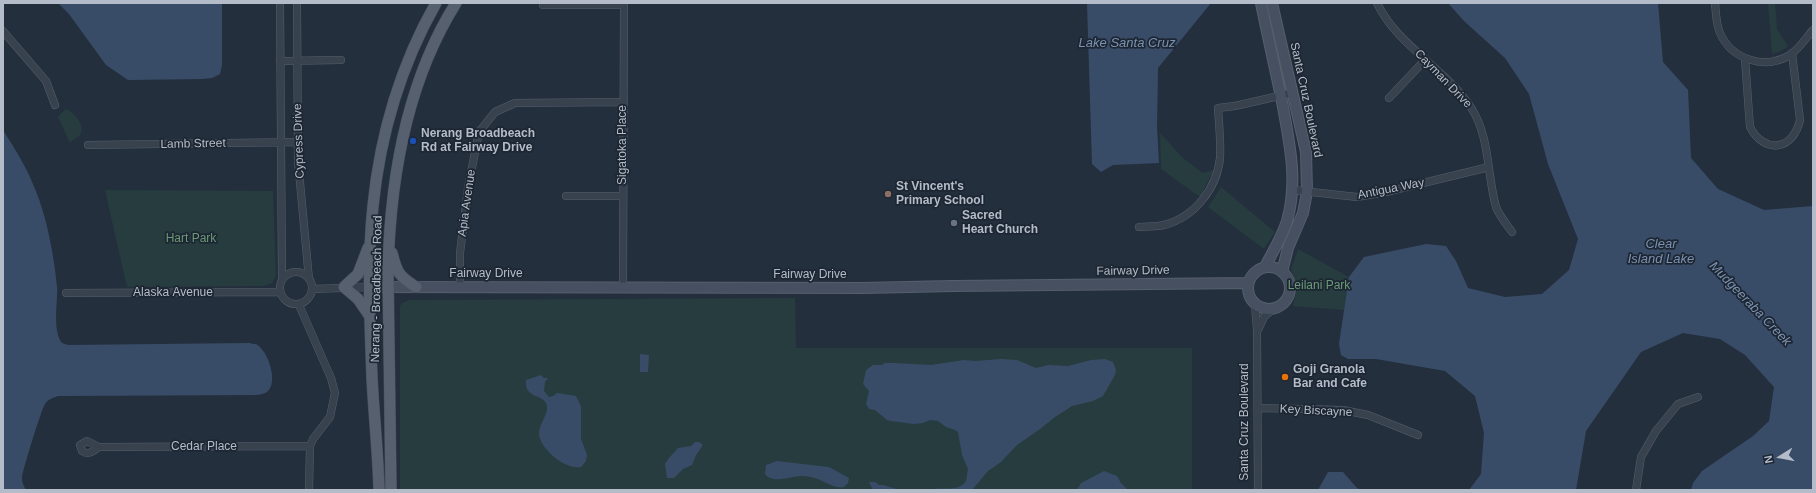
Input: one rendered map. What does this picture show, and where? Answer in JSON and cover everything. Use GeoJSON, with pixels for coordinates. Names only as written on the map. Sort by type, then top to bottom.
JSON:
{"type":"FeatureCollection","features":[{"type":"Feature","properties":{"kind":"main road","name":"Nerang - Broadbeach Road"},"geometry":{"type":"LineString","coordinates":[[379,490],[372,379],[371,318],[371,242],[375,191],[388,125],[407,66],[436,3]]}},
{"type":"Feature","properties":{"kind":"main road","name":"Nerang - Broadbeach Road"},"geometry":{"type":"LineString","coordinates":[[391,490],[388,239],[397,165],[411,108],[432,49],[456,3]]}},
{"type":"Feature","properties":{"kind":"main road"},"geometry":{"type":"LineString","coordinates":[[388,239],[396,270],[403,278],[416,287]]}},
{"type":"Feature","properties":{"kind":"main road"},"geometry":{"type":"LineString","coordinates":[[371,242],[358,274],[344,287],[358,299],[371,318]]}},
{"type":"Feature","properties":{"kind":"street","name":"Cypress Drive"},"geometry":{"type":"LineString","coordinates":[[280,3],[282,279]]}},
{"type":"Feature","properties":{"kind":"street","name":"Cypress Drive"},"geometry":{"type":"LineString","coordinates":[[297,3],[298,142],[309,279]]}},
{"type":"Feature","properties":{"kind":"street","name":"Santa Cruz Boulevard"},"geometry":{"type":"LineString","coordinates":[[1261,3],[1292,152],[1293,190],[1287,222],[1265,267]]}},
{"type":"Feature","properties":{"kind":"street","name":"Santa Cruz Boulevard"},"geometry":{"type":"LineString","coordinates":[[1272,3],[1306,152],[1307,192],[1303,213],[1288,248],[1282,272]]}},
{"type":"Feature","properties":{"kind":"street","name":"Cayman Drive"},"geometry":{"type":"LineString","coordinates":[[1377,3],[1382,14],[1398,34],[1464,97],[1473,110],[1480,125],[1497,208],[1512,232]]}},
{"type":"Feature","properties":{"kind":"street"},"geometry":{"type":"LineString","coordinates":[[1716,3],[1720,32],[1734,51],[1745,59],[1765,63],[1778,61],[1792,53],[1813,30]]}},
{"type":"Feature","properties":{"kind":"street"},"geometry":{"type":"LineString","coordinates":[[543,5],[624,4]]}},
{"type":"Feature","properties":{"kind":"street","name":"Sigatoka Place"},"geometry":{"type":"LineString","coordinates":[[623,287],[624,4]]}},
{"type":"Feature","properties":{"kind":"street"},"geometry":{"type":"LineString","coordinates":[[3,31],[46,81],[55,105]]}},
{"type":"Feature","properties":{"kind":"street"},"geometry":{"type":"LineString","coordinates":[[1745,59],[1750,127],[1755,136],[1764,142],[1774,145],[1783,144],[1794,137],[1800,120],[1792,53]]}},
{"type":"Feature","properties":{"kind":"street"},"geometry":{"type":"LineString","coordinates":[[280,61],[342,60]]}},
{"type":"Feature","properties":{"kind":"street"},"geometry":{"type":"LineString","coordinates":[[1389,98],[1425,60]]}},
{"type":"Feature","properties":{"kind":"street"},"geometry":{"type":"LineString","coordinates":[[1140,227],[1164,225],[1184,217],[1202,202],[1215,183],[1220,158],[1218,108],[1235,106],[1292,93]]}},
{"type":"Feature","properties":{"kind":"street","name":"Apia Avenue"},"geometry":{"type":"LineString","coordinates":[[460,288],[460,253],[468,188],[479,132],[495,112],[515,103],[624,102]]}},
{"type":"Feature","properties":{"kind":"street","name":"Lamb Street"},"geometry":{"type":"LineString","coordinates":[[88,145],[298,142]]}},
{"type":"Feature","properties":{"kind":"street","name":"Antigua Way"},"geometry":{"type":"LineString","coordinates":[[1293,190],[1357,197],[1386,192],[1489,167]]}},
{"type":"Feature","properties":{"kind":"street"},"geometry":{"type":"LineString","coordinates":[[566,196],[623,196]]}},
{"type":"Feature","properties":{"kind":"street"},"geometry":{"type":"LineString","coordinates":[[1257,330],[1264,317],[1284,302],[1290,292],[1288,280],[1282,272],[1274,268],[1265,267],[1254,273],[1248,283],[1249,294],[1255,304],[1264,308],[1274,308]]}},
{"type":"Feature","properties":{"kind":"street"},"geometry":{"type":"LineString","coordinates":[[290,273],[302,273],[309,279],[312,290],[308,299],[299,305],[293,305],[286,302],[280,292],[279,287],[282,279],[290,273]]}},
{"type":"Feature","properties":{"kind":"street","name":"Fairway Drive"},"geometry":{"type":"LineString","coordinates":[[371,287],[863,288],[1248,283]]}},
{"type":"Feature","properties":{"kind":"street"},"geometry":{"type":"LineString","coordinates":[[312,290],[344,287],[371,287]]}},
{"type":"Feature","properties":{"kind":"street","name":"Alaska Avenue"},"geometry":{"type":"LineString","coordinates":[[66,293],[280,292]]}},
{"type":"Feature","properties":{"kind":"street","name":"Santa Cruz Boulevard"},"geometry":{"type":"LineString","coordinates":[[1255,304],[1257,330],[1258,490]]}},
{"type":"Feature","properties":{"kind":"street"},"geometry":{"type":"LineString","coordinates":[[299,305],[331,378],[335,393],[330,417],[310,446],[309,490]]}},
{"type":"Feature","properties":{"kind":"street"},"geometry":{"type":"LineString","coordinates":[[1636,490],[1641,457],[1656,431],[1678,404],[1698,397]]}},
{"type":"Feature","properties":{"kind":"street","name":"Key Biscayne"},"geometry":{"type":"LineString","coordinates":[[1258,408],[1343,410],[1368,415],[1418,435]]}},
{"type":"Feature","properties":{"kind":"street","name":"Cedar Place"},"geometry":{"type":"LineString","coordinates":[[99,447],[310,446]]}},
{"type":"Feature","properties":{"kind":"green space"},"geometry":{"type":"Polygon","coordinates":[[[1768,3],[1775,3],[1777,29],[1788,46],[1781,51],[1772,54],[1768,3]]]}},
{"type":"Feature","properties":{"kind":"green space"},"geometry":{"type":"Polygon","coordinates":[[[66,109],[76,116],[81,128],[80,135],[70,143],[58,117],[66,109]]]}},
{"type":"Feature","properties":{"kind":"green space"},"geometry":{"type":"Polygon","coordinates":[[[1160,133],[1183,158],[1203,173],[1214,170],[1200,197],[1161,169],[1160,133]]]}},
{"type":"Feature","properties":{"kind":"green space"},"geometry":{"type":"Polygon","coordinates":[[[1221,187],[1275,232],[1264,249],[1208,207],[1221,187]]]}},
{"type":"Feature","properties":{"kind":"green space","name":"Hart Park"},"geometry":{"type":"Polygon","coordinates":[[[105,190],[273,191],[276,276],[272,283],[264,286],[127,287],[105,190]]]}},
{"type":"Feature","properties":{"kind":"green space","name":"Leilani Park"},"geometry":{"type":"Polygon","coordinates":[[[1298,249],[1349,277],[1344,310],[1293,306],[1297,288],[1291,269],[1298,249]]]}},
{"type":"Feature","properties":{"kind":"green space"},"geometry":{"type":"Polygon","coordinates":[[[795,298],[796,348],[1192,348],[1192,490],[400,490],[400,306],[402,303],[409,300],[795,298]]]}},
{"type":"Feature","properties":{"kind":"water"},"geometry":{"type":"Polygon","coordinates":[[[58,3],[222,3],[222,65],[220,74],[212,78],[202,79],[128,80],[106,65],[69,14],[58,3]]]}},
{"type":"Feature","properties":{"kind":"water","name":"Lake Santa Cruz"},"geometry":{"type":"Polygon","coordinates":[[[1087,3],[1211,3],[1158,68],[1157,127],[1159,163],[1113,165],[1101,172],[1092,164],[1087,3]]]}},
{"type":"Feature","properties":{"kind":"water","name":"Clear Island Lake"},"geometry":{"type":"Polygon","coordinates":[[[1448,3],[1658,3],[1663,62],[1688,90],[1691,158],[1718,189],[1764,210],[1813,206],[1813,490],[1691,490],[1693,483],[1702,471],[1753,436],[1769,421],[1774,387],[1745,355],[1720,339],[1683,333],[1641,352],[1586,431],[1576,490],[1469,490],[1481,474],[1484,433],[1475,396],[1445,371],[1376,359],[1348,359],[1341,355],[1339,344],[1349,277],[1364,257],[1426,244],[1446,246],[1456,261],[1468,288],[1505,297],[1542,294],[1569,270],[1578,239],[1548,164],[1529,94],[1505,58],[1464,21],[1448,3]]]}},
{"type":"Feature","properties":{"kind":"water"},"geometry":{"type":"Polygon","coordinates":[[[3,130],[32,181],[43,212],[54,263],[57,287],[56,324],[62,343],[68,345],[256,344],[260,347],[268,359],[272,374],[272,382],[267,392],[255,395],[58,396],[46,402],[40,416],[28,453],[22,478],[26,490],[3,490],[3,130]]]}},
{"type":"Feature","properties":{"kind":"water"},"geometry":{"type":"Polygon","coordinates":[[[640,354],[649,355],[648,372],[640,372],[640,354]]]}},
{"type":"Feature","properties":{"kind":"water"},"geometry":{"type":"Polygon","coordinates":[[[1001,359],[1017,360],[1036,368],[1048,365],[1068,366],[1091,360],[1105,359],[1113,362],[1116,370],[1115,375],[1103,396],[1093,401],[1072,406],[1055,417],[1017,445],[1001,462],[988,471],[972,490],[929,490],[959,487],[966,481],[968,469],[962,455],[958,432],[946,427],[938,421],[930,420],[923,423],[914,424],[887,420],[875,410],[869,409],[866,404],[869,391],[863,384],[866,370],[873,365],[882,365],[885,363],[931,365],[964,360],[975,361],[1001,359]]]}},
{"type":"Feature","properties":{"kind":"water"},"geometry":{"type":"Polygon","coordinates":[[[541,375],[544,378],[548,378],[545,382],[544,391],[549,397],[557,393],[576,396],[581,406],[581,439],[587,455],[586,461],[581,467],[575,467],[561,462],[548,451],[540,439],[539,430],[546,413],[547,406],[543,399],[531,394],[528,391],[526,380],[541,375]]]}},
{"type":"Feature","properties":{"kind":"water"},"geometry":{"type":"Polygon","coordinates":[[[695,442],[699,442],[703,445],[696,455],[692,465],[683,469],[674,478],[667,478],[665,464],[669,458],[678,448],[691,446],[695,442]]]}},
{"type":"Feature","properties":{"kind":"water"},"geometry":{"type":"Polygon","coordinates":[[[777,461],[829,467],[849,478],[848,483],[844,487],[835,487],[815,478],[809,477],[799,476],[773,479],[765,474],[766,465],[777,461]]]}},
{"type":"Feature","properties":{"kind":"water"},"geometry":{"type":"Polygon","coordinates":[[[1104,471],[1117,476],[1128,490],[1077,490],[1081,483],[1104,471]]]}},
{"type":"Feature","properties":{"kind":"water"},"geometry":{"type":"Polygon","coordinates":[[[1328,472],[1343,472],[1357,488],[1362,490],[1318,490],[1328,472]]]}},
{"type":"Feature","properties":{"kind":"water"},"geometry":{"type":"Polygon","coordinates":[[[869,482],[875,482],[879,485],[900,490],[873,490],[869,482]]]}},
{"type":"Feature","properties":{"kind":"place","name":"Nerang Broadbeach Rd at Fairway Drive"},"geometry":{"type":"Point","coordinates":[413,141]}},
{"type":"Feature","properties":{"kind":"place","name":"St Vincent's Primary School"},"geometry":{"type":"Point","coordinates":[888,194]}},
{"type":"Feature","properties":{"kind":"place","name":"Sacred Heart Church"},"geometry":{"type":"Point","coordinates":[954,223]}},
{"type":"Feature","properties":{"kind":"place","name":"Goji Granola Bar and Cafe"},"geometry":{"type":"Point","coordinates":[1285,377]}},
{"type":"Feature","properties":{"kind":"water label","name":"Mudgeeraba Creek"},"geometry":{"type":"Point","coordinates":[1750,304]}}]}
